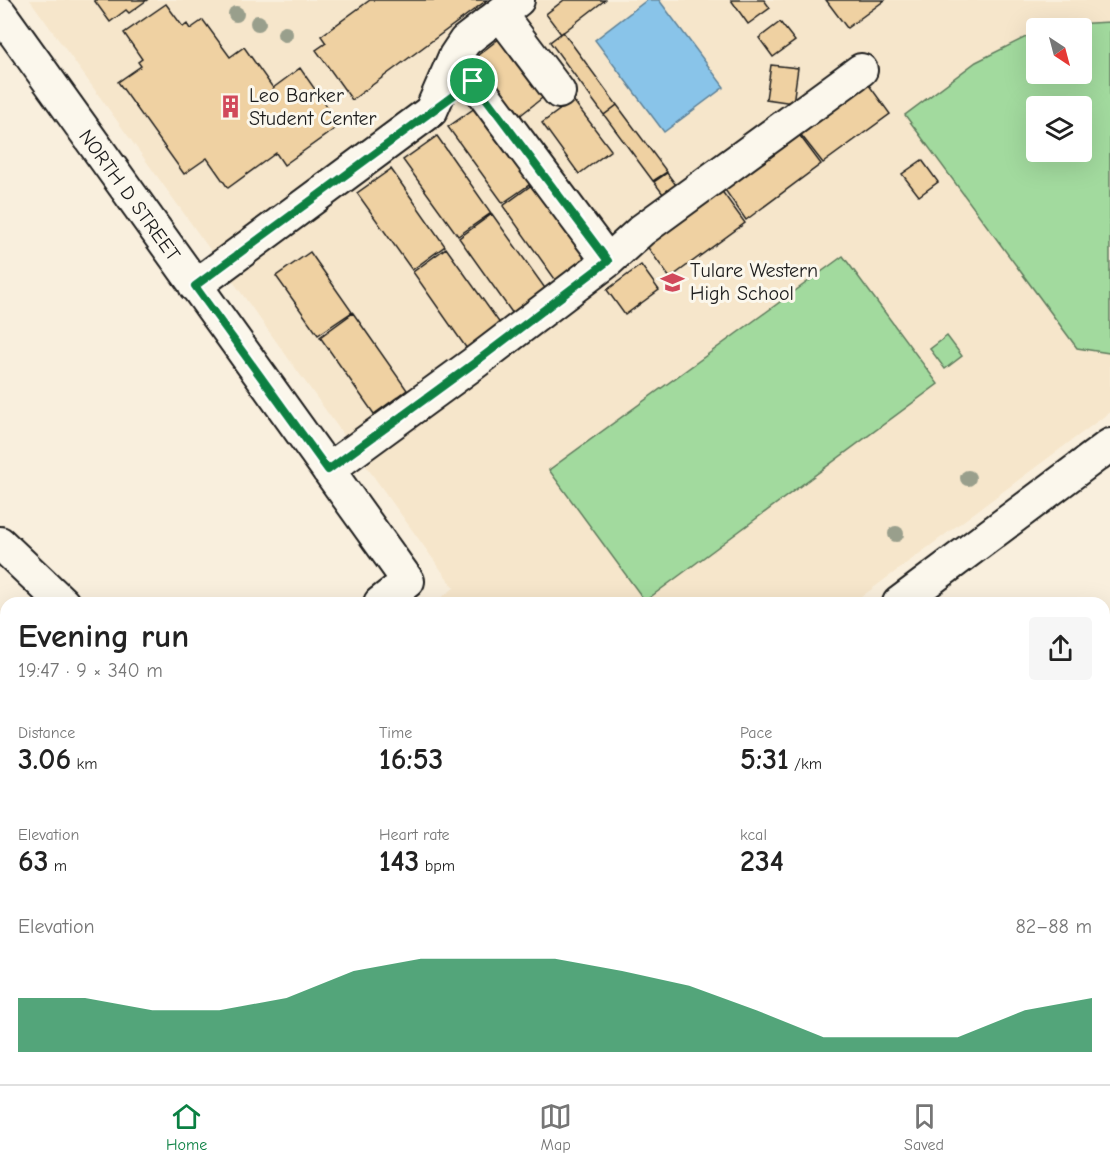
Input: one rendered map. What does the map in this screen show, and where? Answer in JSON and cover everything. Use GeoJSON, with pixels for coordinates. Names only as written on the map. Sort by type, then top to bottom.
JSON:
{"type":"FeatureCollection","features":[{"type":"Feature","properties":{"kind":"street"},"geometry":{"type":"LineString","coordinates":[[431,111],[454,56],[465,41],[509,7],[559,92]]}},
{"type":"Feature","properties":{"kind":"street","name":"NORTH D STREET"},"geometry":{"type":"LineString","coordinates":[[0,13],[408,581],[388,597]]}},
{"type":"Feature","properties":{"kind":"street"},"geometry":{"type":"LineString","coordinates":[[454,56],[608,261]]}},
{"type":"Feature","properties":{"kind":"street"},"geometry":{"type":"LineString","coordinates":[[328,470],[465,370],[608,261],[642,230],[861,70]]}},
{"type":"Feature","properties":{"kind":"street"},"geometry":{"type":"LineString","coordinates":[[195,286],[473,81]]}},
{"type":"Feature","properties":{"kind":"street"},"geometry":{"type":"LineString","coordinates":[[907,597],[1110,445]]}},
{"type":"Feature","properties":{"kind":"street"},"geometry":{"type":"LineString","coordinates":[[0,543],[57,597]]}},
{"type":"Feature","properties":{"kind":"shaded area","name":"Tulare Western High School"},"geometry":{"type":"Polygon","coordinates":[[[30,0],[1110,0],[1110,412],[861,597],[442,597],[454,588],[30,0]]]}},
{"type":"Feature","properties":{"kind":"green space"},"geometry":{"type":"Polygon","coordinates":[[[1110,22],[1110,353],[1077,348],[905,115],[976,62],[1026,37],[1026,84],[1092,84],[1092,23],[1110,22]]]}},
{"type":"Feature","properties":{"kind":"green space"},"geometry":{"type":"Polygon","coordinates":[[[843,256],[938,384],[650,597],[642,597],[549,470],[843,256]]]}},
{"type":"Feature","properties":{"kind":"green space"},"geometry":{"type":"Polygon","coordinates":[[[947,336],[962,356],[945,369],[930,349],[947,336]]]}},
{"type":"Feature","properties":{"kind":"water"},"geometry":{"type":"Polygon","coordinates":[[[647,0],[659,0],[724,87],[664,132],[595,40],[647,0]]]}},
{"type":"Feature","properties":{"kind":"building"},"geometry":{"type":"Polygon","coordinates":[[[94,0],[147,0],[129,13],[126,10],[110,22],[94,0]]]}},
{"type":"Feature","properties":{"kind":"building"},"geometry":{"type":"Polygon","coordinates":[[[370,0],[487,0],[352,100],[316,50],[326,43],[321,36],[370,0]]]}},
{"type":"Feature","properties":{"kind":"building"},"geometry":{"type":"Polygon","coordinates":[[[564,0],[605,0],[561,34],[546,14],[564,0]]]}},
{"type":"Feature","properties":{"kind":"building"},"geometry":{"type":"Polygon","coordinates":[[[731,0],[764,0],[770,8],[748,24],[731,0]]]}},
{"type":"Feature","properties":{"kind":"building"},"geometry":{"type":"Polygon","coordinates":[[[826,0],[885,0],[847,28],[826,0]]]}},
{"type":"Feature","properties":{"kind":"building","name":"Leo Barker Student Center"},"geometry":{"type":"Polygon","coordinates":[[[166,4],[183,27],[187,24],[190,29],[203,20],[230,57],[244,47],[273,88],[300,68],[340,125],[284,165],[276,153],[228,188],[207,158],[184,174],[118,82],[141,66],[138,62],[142,59],[124,33],[166,4]]]}},
{"type":"Feature","properties":{"kind":"building"},"geometry":{"type":"Polygon","coordinates":[[[780,22],[795,41],[773,57],[759,38],[780,22]]]}},
{"type":"Feature","properties":{"kind":"building"},"geometry":{"type":"Polygon","coordinates":[[[563,32],[617,105],[604,115],[550,42],[563,32]]]}},
{"type":"Feature","properties":{"kind":"building"},"geometry":{"type":"Polygon","coordinates":[[[500,38],[546,95],[513,121],[468,63],[500,38]]]}},
{"type":"Feature","properties":{"kind":"building"},"geometry":{"type":"Polygon","coordinates":[[[771,65],[798,68],[793,103],[766,99],[771,65]]]}},
{"type":"Feature","properties":{"kind":"building"},"geometry":{"type":"Polygon","coordinates":[[[866,81],[890,114],[823,163],[798,131],[866,81]]]}},
{"type":"Feature","properties":{"kind":"building"},"geometry":{"type":"Polygon","coordinates":[[[573,100],[611,150],[579,174],[542,123],[573,100]]]}},
{"type":"Feature","properties":{"kind":"building"},"geometry":{"type":"Polygon","coordinates":[[[482,103],[536,180],[503,203],[448,127],[482,103]]]}},
{"type":"Feature","properties":{"kind":"building"},"geometry":{"type":"Polygon","coordinates":[[[617,105],[667,172],[653,181],[604,115],[617,105]]]}},
{"type":"Feature","properties":{"kind":"building"},"geometry":{"type":"Polygon","coordinates":[[[797,132],[821,164],[746,220],[723,187],[797,132]]]}},
{"type":"Feature","properties":{"kind":"building"},"geometry":{"type":"Polygon","coordinates":[[[437,136],[491,213],[458,236],[403,160],[437,136]]]}},
{"type":"Feature","properties":{"kind":"building"},"geometry":{"type":"Polygon","coordinates":[[[922,160],[938,182],[919,196],[902,174],[922,160]]]}},
{"type":"Feature","properties":{"kind":"building"},"geometry":{"type":"Polygon","coordinates":[[[391,169],[445,246],[412,270],[357,193],[391,169]]]}},
{"type":"Feature","properties":{"kind":"building"},"geometry":{"type":"Polygon","coordinates":[[[667,173],[676,185],[663,194],[654,182],[667,173]]]}},
{"type":"Feature","properties":{"kind":"building"},"geometry":{"type":"Polygon","coordinates":[[[536,182],[591,258],[557,282],[503,206],[536,182]]]}},
{"type":"Feature","properties":{"kind":"building"},"geometry":{"type":"Polygon","coordinates":[[[721,190],[745,223],[670,278],[646,245],[721,190]]]}},
{"type":"Feature","properties":{"kind":"building"},"geometry":{"type":"Polygon","coordinates":[[[492,214],[547,291],[513,314],[459,238],[492,214]]]}},
{"type":"Feature","properties":{"kind":"building"},"geometry":{"type":"Polygon","coordinates":[[[446,248],[501,325],[467,349],[413,272],[446,248]]]}},
{"type":"Feature","properties":{"kind":"building"},"geometry":{"type":"Polygon","coordinates":[[[310,252],[352,312],[318,335],[276,276],[310,252]]]}},
{"type":"Feature","properties":{"kind":"building"},"geometry":{"type":"Polygon","coordinates":[[[641,265],[659,290],[625,315],[607,290],[641,265]]]}},
{"type":"Feature","properties":{"kind":"building"},"geometry":{"type":"Polygon","coordinates":[[[353,313],[407,390],[374,414],[320,337],[353,313]]]}},
{"type":"Feature","properties":{"kind":"place","name":"Leo Barker Student Center"},"geometry":{"type":"Point","coordinates":[231,106]}},
{"type":"Feature","properties":{"kind":"place","name":"Tulare Western High School"},"geometry":{"type":"Point","coordinates":[672,282]}},
{"type":"Feature","properties":{"kind":"route"},"geometry":{"type":"LineString","coordinates":[[473,81],[608,261],[328,470],[195,286],[473,81]]}}]}
